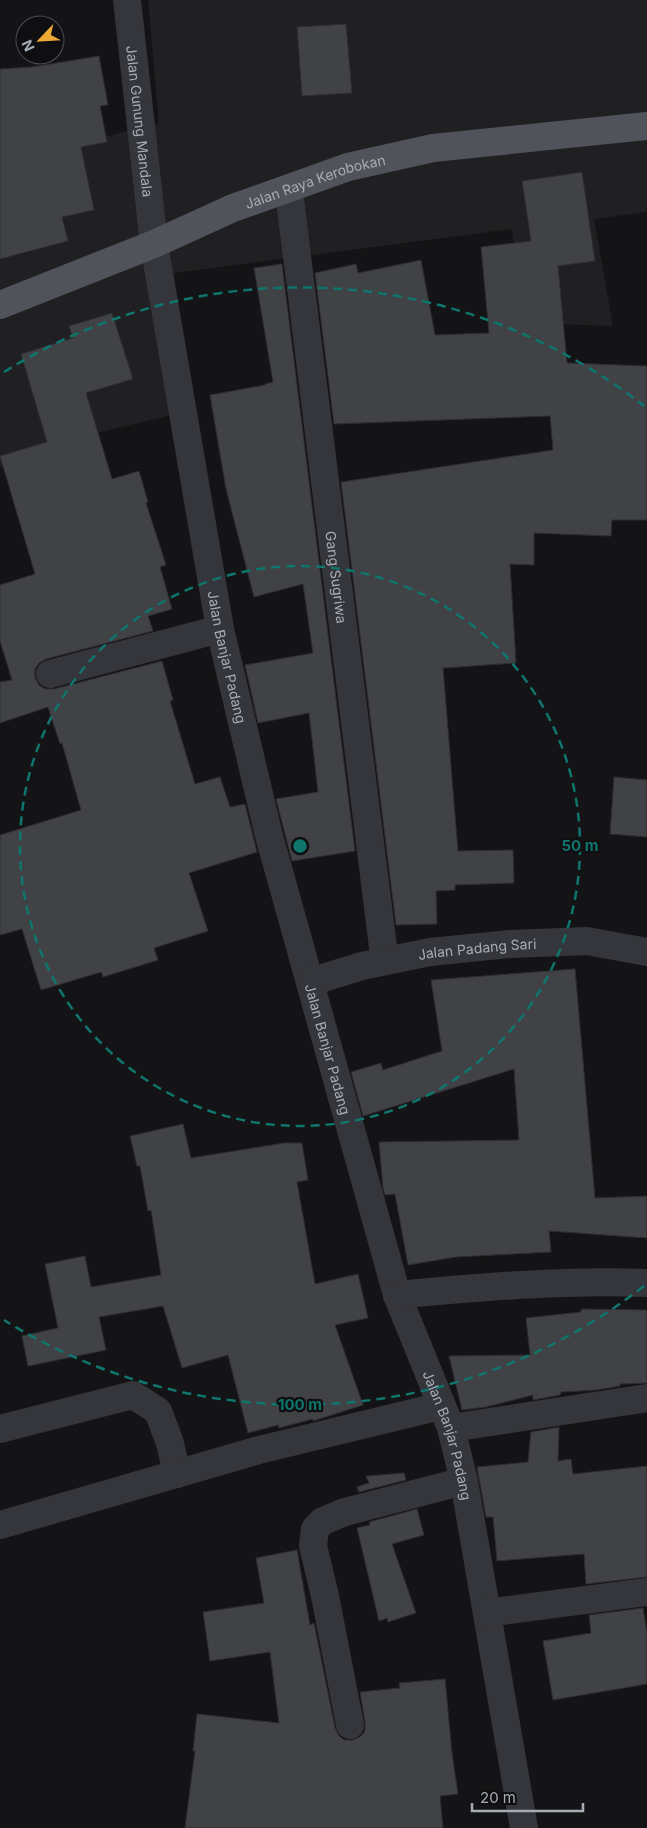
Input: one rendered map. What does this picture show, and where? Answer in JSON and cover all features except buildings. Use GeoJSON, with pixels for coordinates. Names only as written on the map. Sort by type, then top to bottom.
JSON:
{"type":"FeatureCollection","features":[{"type":"Feature","properties":{"kind":"main road","name":"Jalan Raya Kerobokan"},"geometry":{"type":"LineString","coordinates":[[0,305],[154,244],[233,208],[348,167],[433,148],[647,126]]}},
{"type":"Feature","properties":{"kind":"street","name":"Jalan Gunung Mandala"},"geometry":{"type":"LineString","coordinates":[[127,0],[154,244]]}},
{"type":"Feature","properties":{"kind":"street","name":"Gang Sugriwa"},"geometry":{"type":"LineString","coordinates":[[290,200],[384,955]]}},
{"type":"Feature","properties":{"kind":"street","name":"Jalan Banjar Padang"},"geometry":{"type":"LineString","coordinates":[[154,244],[220,629],[268,832],[397,1295],[446,1417],[464,1481],[487,1613],[532,1827]]}},
{"type":"Feature","properties":{"kind":"street"},"geometry":{"type":"LineString","coordinates":[[50,674],[220,629]]}},
{"type":"Feature","properties":{"kind":"street","name":"Jalan Padang Sari"},"geometry":{"type":"LineString","coordinates":[[310,982],[362,966],[430,952],[510,944],[587,941],[647,952]]}},
{"type":"Feature","properties":{"kind":"street"},"geometry":{"type":"LineString","coordinates":[[397,1295],[495,1286],[606,1281],[647,1283]]}},
{"type":"Feature","properties":{"kind":"street"},"geometry":{"type":"LineString","coordinates":[[0,1429],[133,1395],[158,1411],[170,1443],[177,1474]]}},
{"type":"Feature","properties":{"kind":"street"},"geometry":{"type":"LineString","coordinates":[[0,1525],[259,1450],[446,1417],[647,1398]]}},
{"type":"Feature","properties":{"kind":"street"},"geometry":{"type":"LineString","coordinates":[[350,1725],[325,1596],[313,1546],[315,1529],[322,1521],[346,1512],[464,1481]]}},
{"type":"Feature","properties":{"kind":"street"},"geometry":{"type":"LineString","coordinates":[[487,1613],[647,1592]]}},
{"type":"Feature","properties":{"kind":"shaded area"},"geometry":{"type":"Polygon","coordinates":[[[148,0],[647,0],[647,212],[594,219],[613,326],[523,323],[512,229],[174,273],[168,279],[176,414],[48,446],[0,467],[0,257],[29,253],[16,159],[159,123],[148,0]]]}}]}
